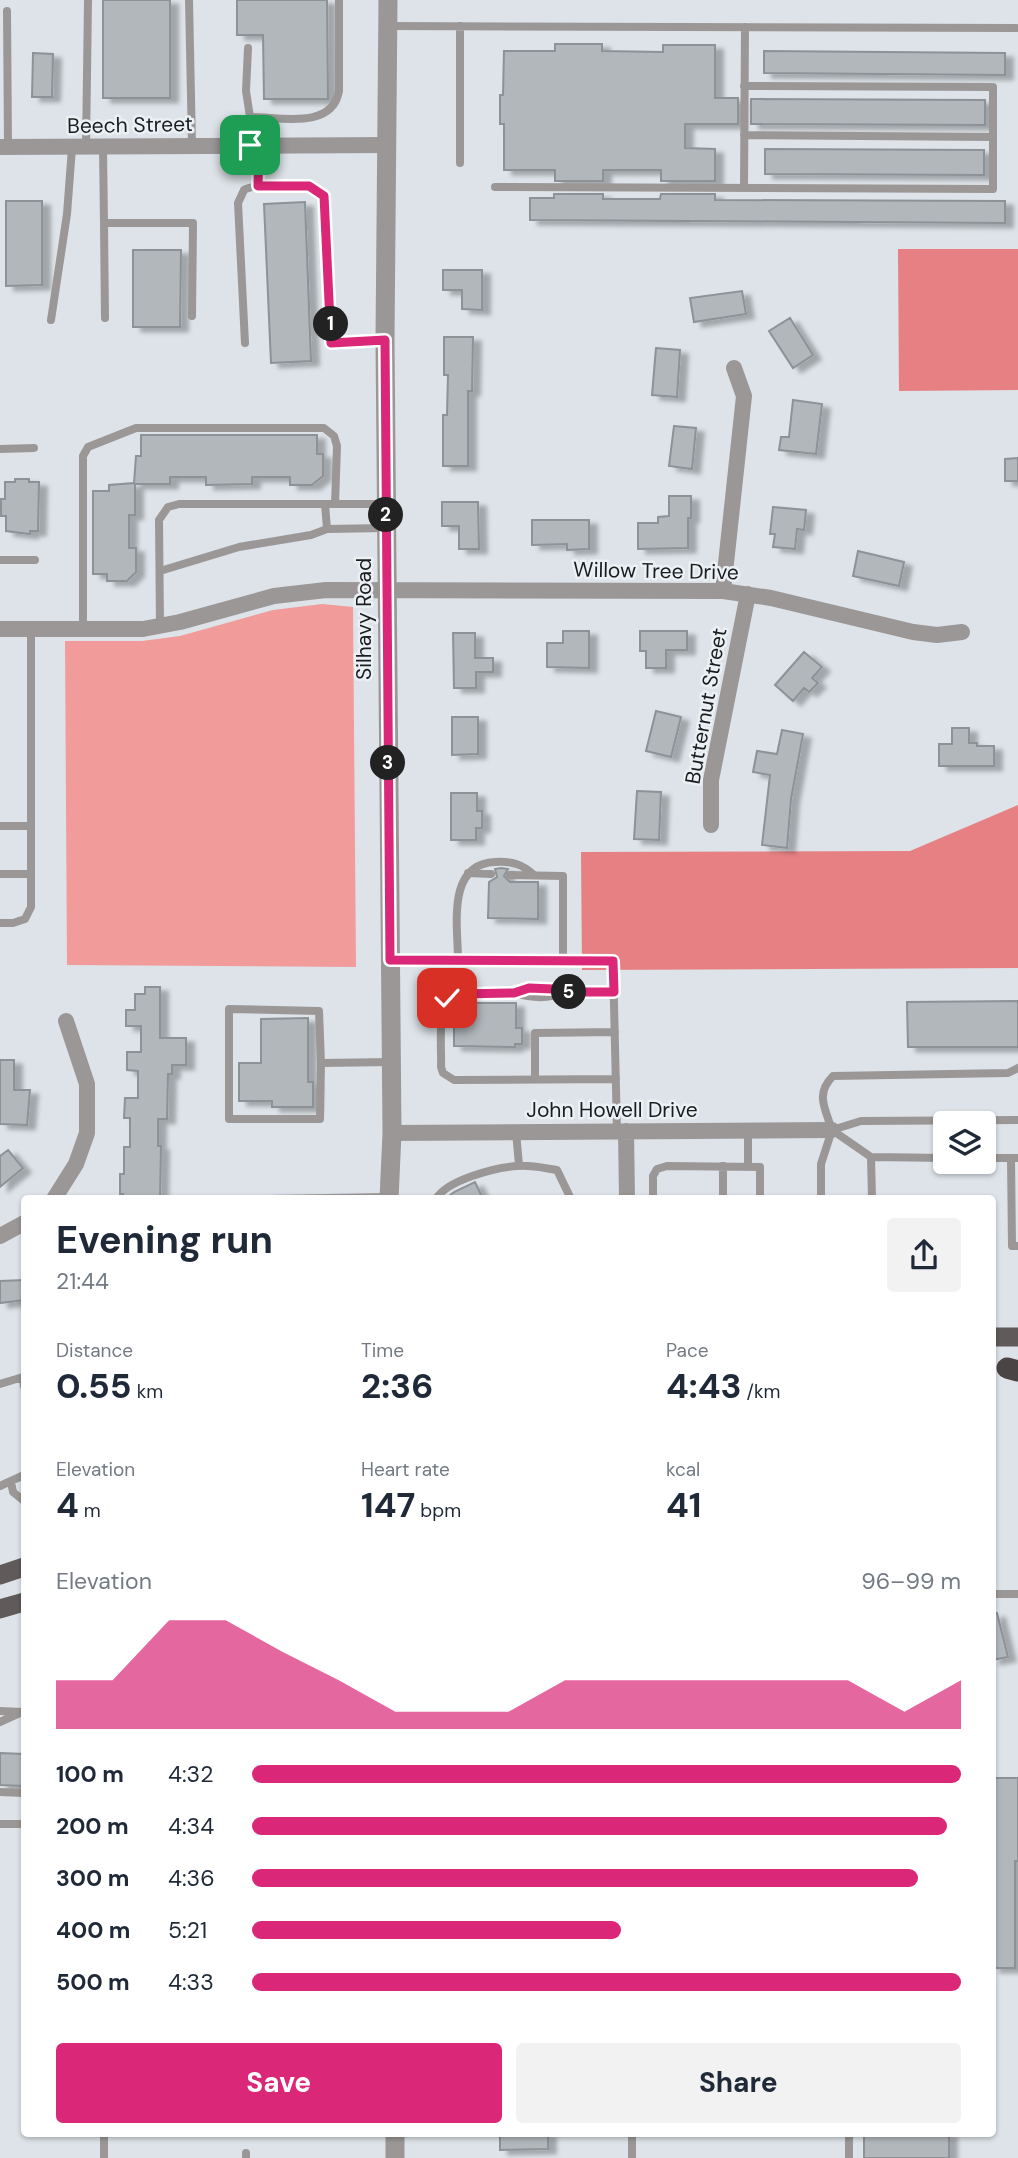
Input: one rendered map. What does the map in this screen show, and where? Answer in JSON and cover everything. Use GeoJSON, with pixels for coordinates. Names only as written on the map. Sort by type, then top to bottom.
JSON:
{"type":"FeatureCollection","features":[{"type":"Feature","properties":{"kind":"main road"},"geometry":{"type":"LineString","coordinates":[[996,1337],[1018,1337]]}},
{"type":"Feature","properties":{"kind":"main road"},"geometry":{"type":"LineString","coordinates":[[0,1575],[21,1568]]}},
{"type":"Feature","properties":{"kind":"main road"},"geometry":{"type":"LineString","coordinates":[[0,1609],[21,1603]]}},
{"type":"Feature","properties":{"kind":"street","name":"Silhavy Road"},"geometry":{"type":"LineString","coordinates":[[388,0],[385,340],[390,1195]]}},
{"type":"Feature","properties":{"kind":"street","name":"Beech Street"},"geometry":{"type":"LineString","coordinates":[[4,147],[387,145]]}},
{"type":"Feature","properties":{"kind":"street"},"geometry":{"type":"LineString","coordinates":[[723,591],[744,396],[734,368]]}},
{"type":"Feature","properties":{"kind":"street","name":"Willow Tree Drive"},"geometry":{"type":"LineString","coordinates":[[0,629],[143,629],[160,627],[274,596],[326,590],[387,589],[723,591],[748,594],[913,632],[937,635],[962,632]]}},
{"type":"Feature","properties":{"kind":"street","name":"Butternut Street"},"geometry":{"type":"LineString","coordinates":[[711,825],[711,780],[748,594]]}},
{"type":"Feature","properties":{"kind":"street"},"geometry":{"type":"LineString","coordinates":[[57,1195],[76,1164],[87,1133],[87,1084],[66,1021]]}},
{"type":"Feature","properties":{"kind":"street","name":"John Howell Drive"},"geometry":{"type":"LineString","coordinates":[[391,1133],[832,1130]]}},
{"type":"Feature","properties":{"kind":"street"},"geometry":{"type":"LineString","coordinates":[[622,1131],[627,1195]]}},
{"type":"Feature","properties":{"kind":"street"},"geometry":{"type":"LineString","coordinates":[[0,1236],[21,1225]]}},
{"type":"Feature","properties":{"kind":"street"},"geometry":{"type":"LineString","coordinates":[[395,2137],[395,2158]]}},
{"type":"Feature","properties":{"kind":"lane"},"geometry":{"type":"LineString","coordinates":[[51,320],[79,148],[88,0]]}},
{"type":"Feature","properties":{"kind":"lane"},"geometry":{"type":"LineString","coordinates":[[189,0],[192,145]]}},
{"type":"Feature","properties":{"kind":"lane"},"geometry":{"type":"LineString","coordinates":[[250,117],[311,118],[323,115],[335,105],[339,91],[339,0]]}},
{"type":"Feature","properties":{"kind":"lane"},"geometry":{"type":"LineString","coordinates":[[4,147],[7,11]]}},
{"type":"Feature","properties":{"kind":"lane"},"geometry":{"type":"LineString","coordinates":[[388,26],[1016,28]]}},
{"type":"Feature","properties":{"kind":"lane"},"geometry":{"type":"LineString","coordinates":[[460,26],[460,163]]}},
{"type":"Feature","properties":{"kind":"lane"},"geometry":{"type":"LineString","coordinates":[[744,188],[745,27]]}},
{"type":"Feature","properties":{"kind":"lane"},"geometry":{"type":"LineString","coordinates":[[248,48],[246,91],[258,186]]}},
{"type":"Feature","properties":{"kind":"lane"},"geometry":{"type":"LineString","coordinates":[[495,187],[993,189],[993,87],[744,86]]}},
{"type":"Feature","properties":{"kind":"lane"},"geometry":{"type":"LineString","coordinates":[[744,135],[993,137]]}},
{"type":"Feature","properties":{"kind":"lane"},"geometry":{"type":"LineString","coordinates":[[103,148],[105,318]]}},
{"type":"Feature","properties":{"kind":"lane"},"geometry":{"type":"LineString","coordinates":[[246,343],[238,203],[244,190],[258,186],[309,186],[320,192],[325,201],[331,343],[385,340]]}},
{"type":"Feature","properties":{"kind":"lane"},"geometry":{"type":"LineString","coordinates":[[104,223],[193,223],[192,316]]}},
{"type":"Feature","properties":{"kind":"lane"},"geometry":{"type":"LineString","coordinates":[[83,629],[83,456],[88,447],[136,428],[324,428],[334,436],[337,446],[327,529]]}},
{"type":"Feature","properties":{"kind":"lane"},"geometry":{"type":"LineString","coordinates":[[0,449],[34,448]]}},
{"type":"Feature","properties":{"kind":"lane"},"geometry":{"type":"LineString","coordinates":[[160,627],[159,520],[168,507],[179,504],[386,504]]}},
{"type":"Feature","properties":{"kind":"lane"},"geometry":{"type":"LineString","coordinates":[[160,571],[239,547],[311,535],[327,529],[386,528]]}},
{"type":"Feature","properties":{"kind":"lane"},"geometry":{"type":"LineString","coordinates":[[0,560],[35,560]]}},
{"type":"Feature","properties":{"kind":"lane"},"geometry":{"type":"LineString","coordinates":[[0,923],[25,919],[31,907],[31,629]]}},
{"type":"Feature","properties":{"kind":"lane"},"geometry":{"type":"LineString","coordinates":[[0,826],[31,826]]}},
{"type":"Feature","properties":{"kind":"lane"},"geometry":{"type":"LineString","coordinates":[[458,960],[458,893],[468,873],[477,866],[492,862],[514,862],[523,865],[534,875]]}},
{"type":"Feature","properties":{"kind":"lane"},"geometry":{"type":"LineString","coordinates":[[468,873],[491,874]]}},
{"type":"Feature","properties":{"kind":"lane"},"geometry":{"type":"LineString","coordinates":[[0,874],[31,874]]}},
{"type":"Feature","properties":{"kind":"lane"},"geometry":{"type":"LineString","coordinates":[[510,875],[564,876],[563,961]]}},
{"type":"Feature","properties":{"kind":"lane"},"geometry":{"type":"LineString","coordinates":[[390,960],[613,961],[616,1079],[622,1131]]}},
{"type":"Feature","properties":{"kind":"lane"},"geometry":{"type":"LineString","coordinates":[[614,992],[564,992],[529,988],[514,993],[460,994],[447,998],[442,1010],[441,1067],[443,1073],[454,1080],[616,1079]]}},
{"type":"Feature","properties":{"kind":"lane"},"geometry":{"type":"LineString","coordinates":[[229,1009],[319,1011],[321,1063],[320,1119],[229,1119],[229,1009]]}},
{"type":"Feature","properties":{"kind":"lane"},"geometry":{"type":"LineString","coordinates":[[535,1079],[535,1033],[615,1032]]}},
{"type":"Feature","properties":{"kind":"lane"},"geometry":{"type":"LineString","coordinates":[[321,1063],[391,1062]]}},
{"type":"Feature","properties":{"kind":"lane"},"geometry":{"type":"LineString","coordinates":[[821,1195],[821,1164],[832,1130],[822,1099],[823,1086],[833,1076],[1008,1073],[1018,1068]]}},
{"type":"Feature","properties":{"kind":"lane"},"geometry":{"type":"LineString","coordinates":[[832,1130],[861,1121],[1018,1120]]}},
{"type":"Feature","properties":{"kind":"lane"},"geometry":{"type":"LineString","coordinates":[[748,1130],[748,1167]]}},
{"type":"Feature","properties":{"kind":"lane"},"geometry":{"type":"LineString","coordinates":[[832,1130],[871,1157],[933,1158]]}},
{"type":"Feature","properties":{"kind":"lane"},"geometry":{"type":"LineString","coordinates":[[516,1132],[519,1165]]}},
{"type":"Feature","properties":{"kind":"lane"},"geometry":{"type":"LineString","coordinates":[[871,1157],[872,1195]]}},
{"type":"Feature","properties":{"kind":"lane"},"geometry":{"type":"LineString","coordinates":[[996,1158],[1015,1158],[1012,1245],[1018,1246]]}},
{"type":"Feature","properties":{"kind":"lane"},"geometry":{"type":"LineString","coordinates":[[439,1195],[442,1190],[471,1177],[519,1165],[557,1170],[569,1195]]}},
{"type":"Feature","properties":{"kind":"lane"},"geometry":{"type":"LineString","coordinates":[[653,1195],[653,1176],[657,1169],[667,1166],[723,1166],[760,1167],[760,1195]]}},
{"type":"Feature","properties":{"kind":"lane"},"geometry":{"type":"LineString","coordinates":[[723,1166],[723,1195]]}},
{"type":"Feature","properties":{"kind":"lane"},"geometry":{"type":"LineString","coordinates":[[0,1384],[21,1378]]}},
{"type":"Feature","properties":{"kind":"lane"},"geometry":{"type":"LineString","coordinates":[[0,1486],[21,1477]]}},
{"type":"Feature","properties":{"kind":"lane"},"geometry":{"type":"LineString","coordinates":[[11,1482],[13,1492],[21,1498]]}},
{"type":"Feature","properties":{"kind":"lane"},"geometry":{"type":"LineString","coordinates":[[996,1594],[1018,1594]]}},
{"type":"Feature","properties":{"kind":"lane"},"geometry":{"type":"LineString","coordinates":[[0,1711],[21,1712]]}},
{"type":"Feature","properties":{"kind":"lane"},"geometry":{"type":"LineString","coordinates":[[0,1722],[21,1713]]}},
{"type":"Feature","properties":{"kind":"lane"},"geometry":{"type":"LineString","coordinates":[[0,1792],[21,1793]]}},
{"type":"Feature","properties":{"kind":"lane"},"geometry":{"type":"LineString","coordinates":[[0,1824],[21,1824]]}},
{"type":"Feature","properties":{"kind":"lane"},"geometry":{"type":"LineString","coordinates":[[104,2137],[104,2158]]}},
{"type":"Feature","properties":{"kind":"lane"},"geometry":{"type":"LineString","coordinates":[[632,2137],[632,2158]]}},
{"type":"Feature","properties":{"kind":"lane"},"geometry":{"type":"LineString","coordinates":[[849,2137],[849,2158]]}},
{"type":"Feature","properties":{"kind":"shaded area"},"geometry":{"type":"Polygon","coordinates":[[[898,249],[1018,249],[1018,390],[899,391],[898,249]]]}},
{"type":"Feature","properties":{"kind":"shaded area"},"geometry":{"type":"Polygon","coordinates":[[[322,604],[353,607],[356,967],[67,965],[65,641],[142,641],[180,636],[273,610],[322,604]]]}},
{"type":"Feature","properties":{"kind":"shaded area"},"geometry":{"type":"Polygon","coordinates":[[[1018,805],[1018,968],[582,970],[581,852],[910,851],[1018,805]]]}},
{"type":"Feature","properties":{"kind":"building"},"geometry":{"type":"Polygon","coordinates":[[[103,0],[170,0],[170,98],[103,98],[103,0]]]}},
{"type":"Feature","properties":{"kind":"building"},"geometry":{"type":"Polygon","coordinates":[[[237,0],[327,0],[328,99],[264,99],[263,35],[237,35],[237,0]]]}},
{"type":"Feature","properties":{"kind":"building"},"geometry":{"type":"Polygon","coordinates":[[[555,44],[602,44],[602,51],[663,52],[663,45],[715,45],[715,98],[738,98],[738,124],[685,124],[685,148],[715,149],[715,181],[661,181],[661,170],[603,170],[603,181],[555,181],[555,170],[504,170],[504,124],[500,124],[500,95],[503,95],[504,51],[555,51],[555,44]]]}},
{"type":"Feature","properties":{"kind":"building"},"geometry":{"type":"Polygon","coordinates":[[[764,51],[1005,53],[1005,75],[764,73],[764,51]]]}},
{"type":"Feature","properties":{"kind":"building"},"geometry":{"type":"Polygon","coordinates":[[[33,53],[53,54],[52,97],[32,97],[33,53]]]}},
{"type":"Feature","properties":{"kind":"building"},"geometry":{"type":"Polygon","coordinates":[[[751,99],[985,100],[985,125],[751,124],[751,99]]]}},
{"type":"Feature","properties":{"kind":"building"},"geometry":{"type":"Polygon","coordinates":[[[765,149],[984,150],[984,175],[765,174],[765,149]]]}},
{"type":"Feature","properties":{"kind":"building"},"geometry":{"type":"Polygon","coordinates":[[[554,194],[603,194],[603,199],[660,199],[661,194],[715,194],[715,200],[1005,201],[1005,223],[530,220],[530,198],[554,198],[554,194]]]}},
{"type":"Feature","properties":{"kind":"building"},"geometry":{"type":"Polygon","coordinates":[[[6,201],[42,201],[42,285],[6,286],[6,201]]]}},
{"type":"Feature","properties":{"kind":"building"},"geometry":{"type":"Polygon","coordinates":[[[305,202],[311,361],[271,363],[264,204],[305,202]]]}},
{"type":"Feature","properties":{"kind":"building"},"geometry":{"type":"Polygon","coordinates":[[[133,250],[181,250],[180,327],[133,327],[133,250]]]}},
{"type":"Feature","properties":{"kind":"building"},"geometry":{"type":"Polygon","coordinates":[[[443,270],[482,270],[482,310],[462,309],[462,290],[443,290],[443,270]]]}},
{"type":"Feature","properties":{"kind":"building"},"geometry":{"type":"Polygon","coordinates":[[[742,291],[746,314],[694,322],[690,298],[742,291]]]}},
{"type":"Feature","properties":{"kind":"building"},"geometry":{"type":"Polygon","coordinates":[[[790,318],[813,355],[793,368],[769,331],[790,318]]]}},
{"type":"Feature","properties":{"kind":"building"},"geometry":{"type":"Polygon","coordinates":[[[444,337],[473,337],[472,391],[468,391],[468,466],[443,466],[443,415],[447,415],[448,375],[444,375],[444,337]]]}},
{"type":"Feature","properties":{"kind":"building"},"geometry":{"type":"Polygon","coordinates":[[[656,348],[680,350],[677,397],[652,395],[656,348]]]}},
{"type":"Feature","properties":{"kind":"building"},"geometry":{"type":"Polygon","coordinates":[[[793,400],[822,404],[816,454],[779,450],[781,437],[789,437],[793,400]]]}},
{"type":"Feature","properties":{"kind":"building"},"geometry":{"type":"Polygon","coordinates":[[[674,426],[696,428],[692,469],[669,466],[674,426]]]}},
{"type":"Feature","properties":{"kind":"building"},"geometry":{"type":"Polygon","coordinates":[[[141,435],[317,435],[317,454],[323,454],[323,476],[312,485],[290,485],[290,477],[252,477],[252,484],[206,485],[206,477],[170,477],[170,484],[135,484],[135,515],[129,515],[129,548],[136,548],[136,572],[127,581],[107,581],[107,574],[93,574],[93,491],[109,491],[109,485],[134,483],[136,456],[141,456],[141,435]]]}},
{"type":"Feature","properties":{"kind":"building"},"geometry":{"type":"Polygon","coordinates":[[[1018,458],[1018,481],[1005,481],[1005,459],[1018,458]]]}},
{"type":"Feature","properties":{"kind":"building"},"geometry":{"type":"Polygon","coordinates":[[[15,479],[39,482],[38,531],[30,531],[30,534],[6,531],[6,516],[1,516],[5,482],[15,482],[15,479]]]}},
{"type":"Feature","properties":{"kind":"building"},"geometry":{"type":"Polygon","coordinates":[[[669,496],[691,496],[688,548],[638,549],[638,523],[658,523],[658,517],[669,516],[669,496]]]}},
{"type":"Feature","properties":{"kind":"building"},"geometry":{"type":"Polygon","coordinates":[[[442,502],[478,502],[479,549],[459,549],[459,526],[442,526],[442,502]]]}},
{"type":"Feature","properties":{"kind":"building"},"geometry":{"type":"Polygon","coordinates":[[[773,507],[806,510],[804,530],[797,529],[795,549],[773,547],[775,534],[770,534],[773,507]]]}},
{"type":"Feature","properties":{"kind":"building"},"geometry":{"type":"Polygon","coordinates":[[[532,520],[589,520],[589,549],[567,550],[567,544],[532,545],[532,520]]]}},
{"type":"Feature","properties":{"kind":"building"},"geometry":{"type":"Polygon","coordinates":[[[858,551],[904,562],[899,586],[853,576],[858,551]]]}},
{"type":"Feature","properties":{"kind":"building"},"geometry":{"type":"Polygon","coordinates":[[[563,631],[589,631],[589,668],[547,667],[547,643],[563,643],[563,631]]]}},
{"type":"Feature","properties":{"kind":"building"},"geometry":{"type":"Polygon","coordinates":[[[640,631],[687,631],[687,650],[666,650],[666,668],[646,668],[646,651],[640,651],[640,631]]]}},
{"type":"Feature","properties":{"kind":"building"},"geometry":{"type":"Polygon","coordinates":[[[453,633],[475,633],[475,658],[493,658],[493,672],[476,672],[476,688],[454,688],[453,633]]]}},
{"type":"Feature","properties":{"kind":"building"},"geometry":{"type":"Polygon","coordinates":[[[804,652],[822,667],[812,678],[818,683],[809,692],[804,688],[793,701],[775,685],[804,652]]]}},
{"type":"Feature","properties":{"kind":"building"},"geometry":{"type":"Polygon","coordinates":[[[656,711],[681,717],[671,757],[646,751],[656,711]]]}},
{"type":"Feature","properties":{"kind":"building"},"geometry":{"type":"Polygon","coordinates":[[[452,717],[478,717],[478,754],[452,755],[452,717]]]}},
{"type":"Feature","properties":{"kind":"building"},"geometry":{"type":"Polygon","coordinates":[[[952,728],[969,728],[969,743],[994,746],[994,766],[939,766],[939,744],[952,744],[952,728]]]}},
{"type":"Feature","properties":{"kind":"building"},"geometry":{"type":"Polygon","coordinates":[[[782,730],[803,734],[791,799],[787,848],[762,845],[770,775],[753,772],[757,751],[777,754],[782,730]]]}},
{"type":"Feature","properties":{"kind":"building"},"geometry":{"type":"Polygon","coordinates":[[[637,791],[661,792],[659,840],[634,839],[637,791]]]}},
{"type":"Feature","properties":{"kind":"building"},"geometry":{"type":"Polygon","coordinates":[[[451,793],[477,793],[477,811],[482,811],[482,828],[476,828],[476,840],[451,840],[451,793]]]}},
{"type":"Feature","properties":{"kind":"building"},"geometry":{"type":"Polygon","coordinates":[[[495,869],[508,869],[504,876],[510,882],[538,882],[538,919],[488,918],[489,882],[497,877],[495,869]]]}},
{"type":"Feature","properties":{"kind":"building"},"geometry":{"type":"Polygon","coordinates":[[[145,987],[160,987],[160,1038],[186,1038],[186,1065],[172,1065],[172,1074],[168,1074],[167,1119],[158,1119],[158,1146],[161,1146],[160,1195],[123,1195],[120,1194],[120,1174],[124,1174],[124,1147],[130,1147],[130,1118],[124,1118],[125,1098],[138,1098],[138,1071],[127,1070],[127,1052],[141,1052],[141,1026],[126,1026],[126,1010],[135,1010],[135,994],[145,994],[145,987]]]}},
{"type":"Feature","properties":{"kind":"building"},"geometry":{"type":"Polygon","coordinates":[[[1018,1001],[1018,1047],[908,1047],[907,1002],[1018,1001]]]}},
{"type":"Feature","properties":{"kind":"building"},"geometry":{"type":"Polygon","coordinates":[[[456,1003],[516,1003],[516,1028],[522,1028],[522,1044],[515,1044],[515,1047],[454,1046],[456,1003]]]}},
{"type":"Feature","properties":{"kind":"building"},"geometry":{"type":"Polygon","coordinates":[[[308,1018],[308,1082],[313,1082],[313,1107],[272,1107],[272,1101],[239,1101],[239,1063],[261,1063],[261,1019],[308,1018]]]}},
{"type":"Feature","properties":{"kind":"building"},"geometry":{"type":"Polygon","coordinates":[[[0,1060],[14,1060],[14,1090],[30,1090],[27,1125],[0,1124],[0,1060]]]}},
{"type":"Feature","properties":{"kind":"building"},"geometry":{"type":"Polygon","coordinates":[[[8,1150],[23,1168],[0,1187],[0,1156],[8,1150]]]}},
{"type":"Feature","properties":{"kind":"building"},"geometry":{"type":"Polygon","coordinates":[[[475,1182],[481,1195],[450,1195],[475,1182]]]}},
{"type":"Feature","properties":{"kind":"building"},"geometry":{"type":"Polygon","coordinates":[[[21,1280],[21,1300],[0,1303],[0,1281],[21,1280]]]}},
{"type":"Feature","properties":{"kind":"building"},"geometry":{"type":"Polygon","coordinates":[[[996,1613],[1008,1657],[996,1659],[996,1613]]]}},
{"type":"Feature","properties":{"kind":"building"},"geometry":{"type":"Polygon","coordinates":[[[0,1753],[21,1754],[21,1786],[0,1785],[0,1753]]]}},
{"type":"Feature","properties":{"kind":"building"},"geometry":{"type":"Polygon","coordinates":[[[996,1778],[1018,1778],[1015,1968],[996,1968],[996,1778]]]}},
{"type":"Feature","properties":{"kind":"building"},"geometry":{"type":"Polygon","coordinates":[[[500,2137],[548,2137],[548,2149],[500,2150],[500,2137]]]}},
{"type":"Feature","properties":{"kind":"building"},"geometry":{"type":"Polygon","coordinates":[[[864,2137],[949,2137],[949,2158],[864,2158],[864,2137]]]}},
{"type":"Feature","properties":{"kind":"route"},"geometry":{"type":"LineString","coordinates":[[250,145],[259,144],[258,186],[309,186],[324,196],[331,343],[385,340],[390,960],[613,961],[614,992],[564,992],[529,988],[514,993],[460,994],[447,998]]}}]}
